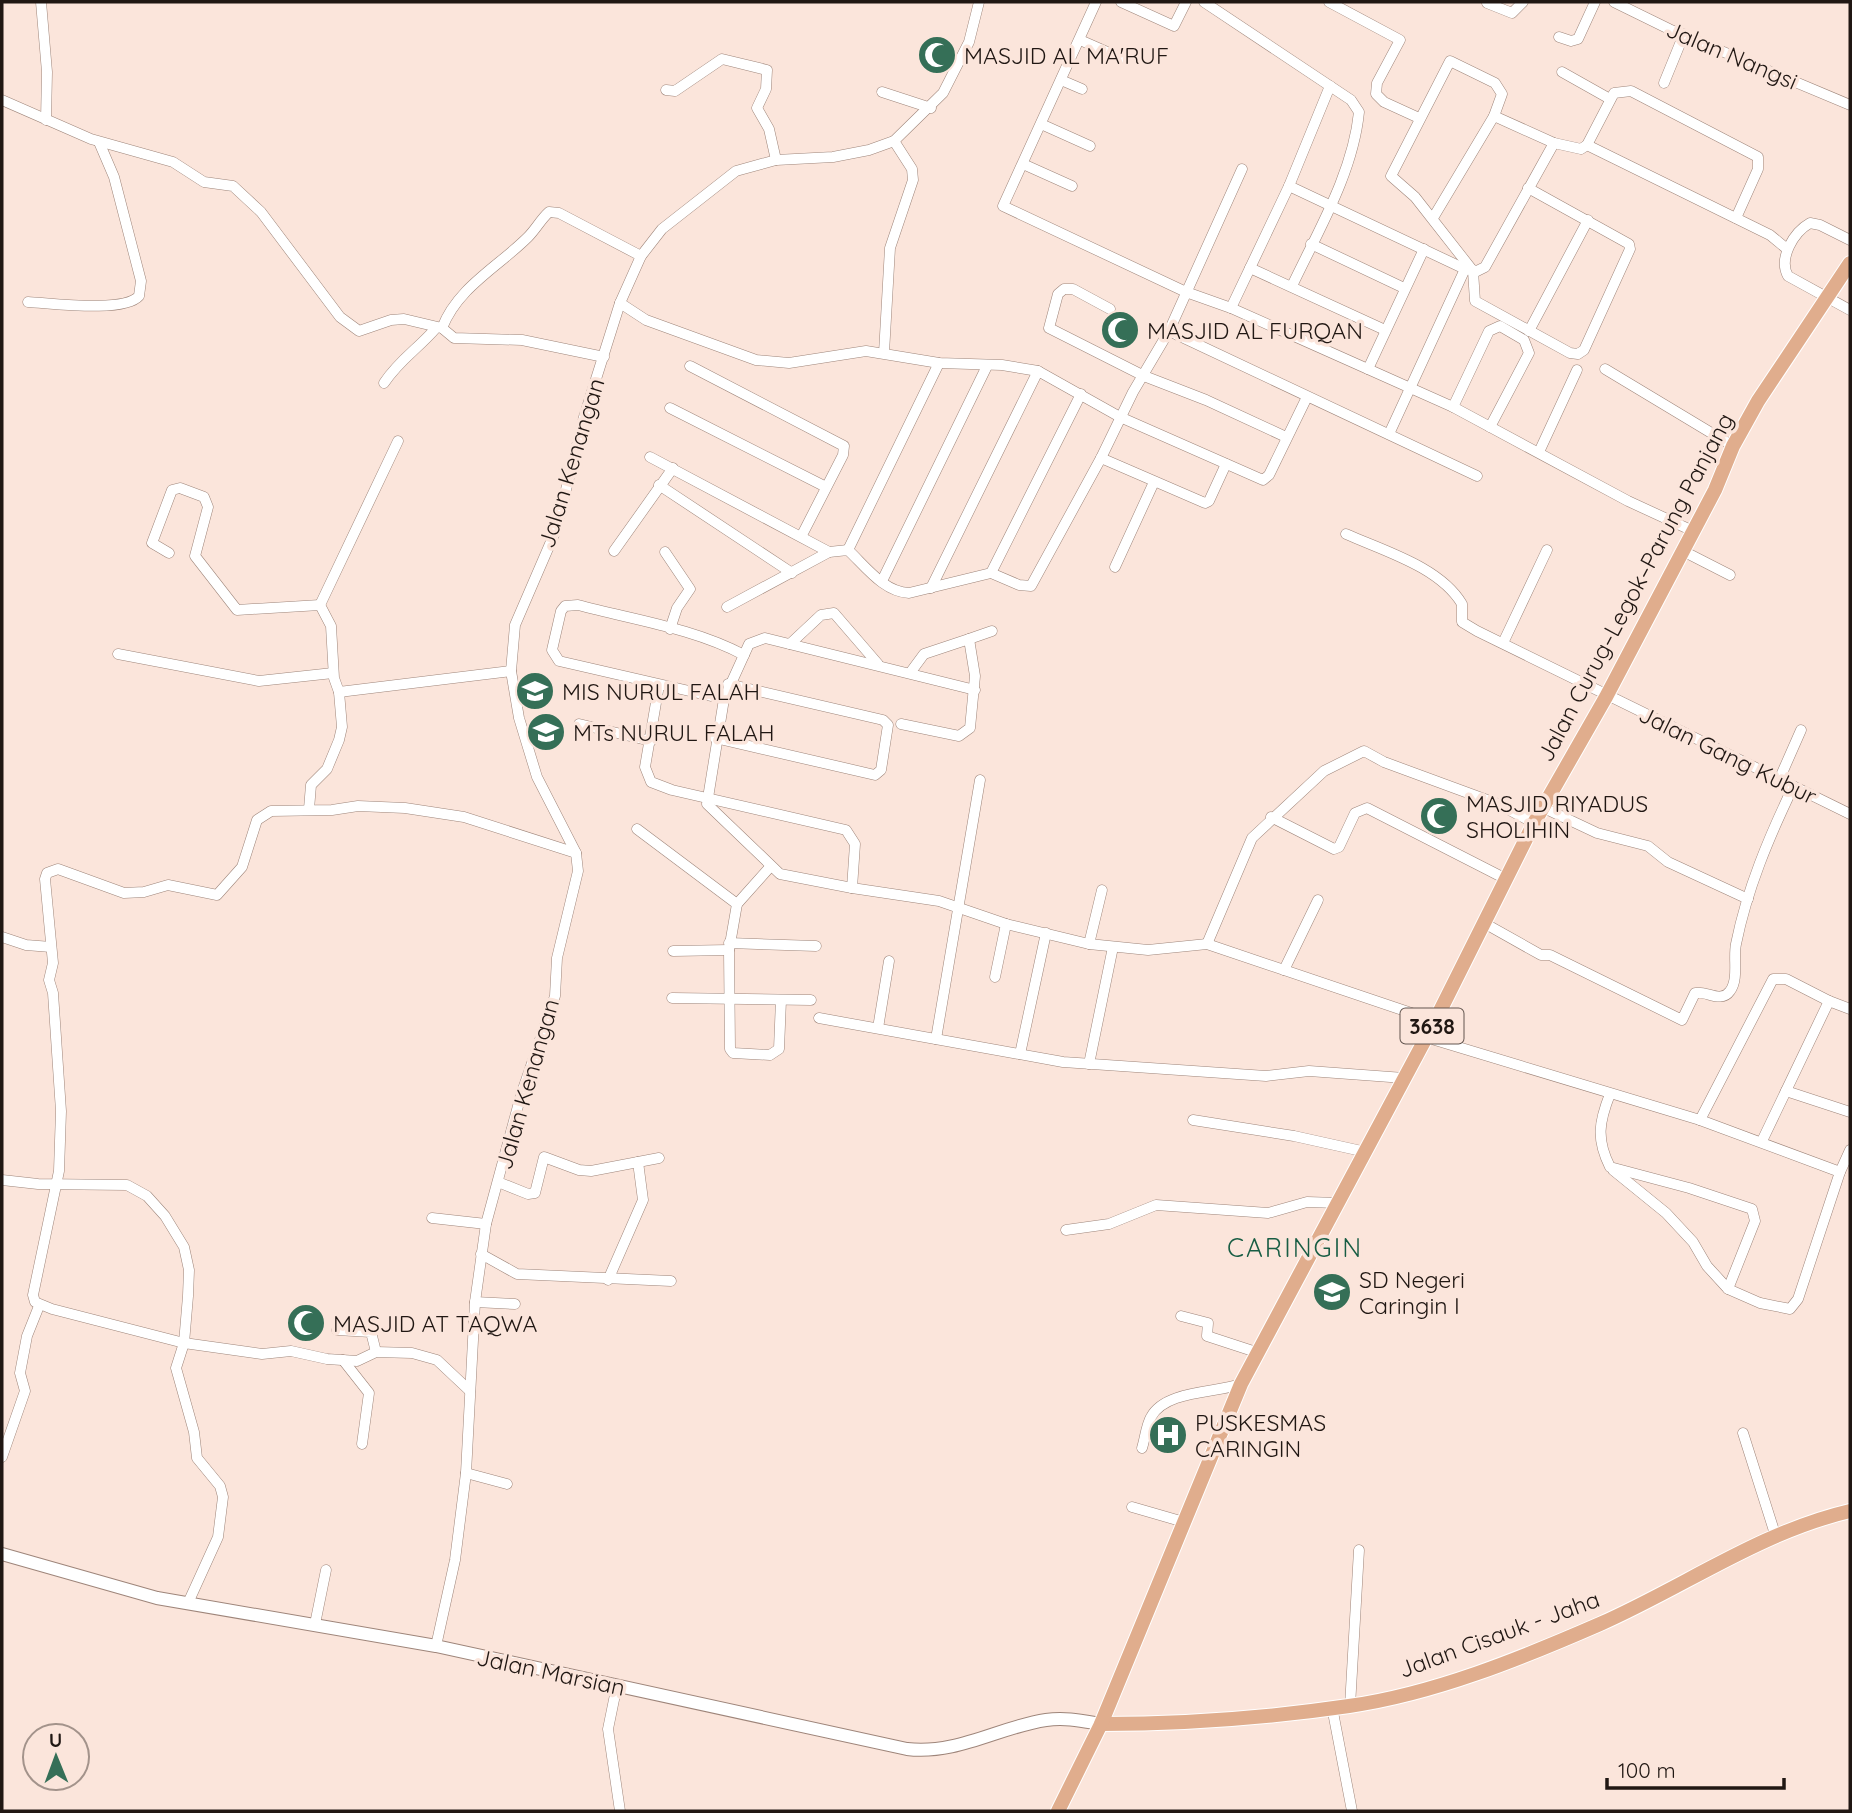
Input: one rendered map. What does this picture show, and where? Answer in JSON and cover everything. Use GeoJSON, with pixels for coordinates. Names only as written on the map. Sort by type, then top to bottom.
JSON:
{"type":"FeatureCollection","features":[{"type":"Feature","properties":{"kind":"main road","name":"Jalan Curug–Legok–Parung Panjang"},"geometry":{"type":"LineString","coordinates":[[1058,1811],[1101,1724],[1241,1384],[1308,1254],[1366,1152],[1435,1021],[1534,823],[1606,697],[1681,550],[1715,490],[1733,446],[1758,401],[1850,263]]}},
{"type":"Feature","properties":{"kind":"main road","name":"Jalan Cisauk - Jaha"},"geometry":{"type":"LineString","coordinates":[[1101,1724],[1168,1724],[1350,1706],[1427,1688],[1588,1628],[1734,1554],[1850,1511]]}},
{"type":"Feature","properties":{"kind":"street"},"geometry":{"type":"LineString","coordinates":[[41,2],[47,72],[46,120]]}},
{"type":"Feature","properties":{"kind":"street","name":"Jalan Kenangan"},"geometry":{"type":"LineString","coordinates":[[436,1646],[455,1560],[466,1473],[475,1302],[486,1224],[521,1095],[555,996],[557,958],[578,871],[576,853],[537,777],[519,719],[511,671],[515,625],[556,530],[584,417],[620,303],[641,256],[662,229],[719,181],[736,171],[776,160],[833,157],[881,148],[894,141],[931,108],[943,93],[969,42],[979,2]]}},
{"type":"Feature","properties":{"kind":"street"},"geometry":{"type":"LineString","coordinates":[[1096,2],[1003,206],[1186,292],[1231,308],[1453,407],[1628,501],[1693,531]]}},
{"type":"Feature","properties":{"kind":"street"},"geometry":{"type":"LineString","coordinates":[[1121,2],[1174,26],[1186,2]]}},
{"type":"Feature","properties":{"kind":"street"},"geometry":{"type":"LineString","coordinates":[[1204,2],[1289,56],[1351,100],[1359,112],[1353,147],[1331,204],[1292,286]]}},
{"type":"Feature","properties":{"kind":"street"},"geometry":{"type":"LineString","coordinates":[[1330,2],[1401,40],[1377,83],[1376,94],[1384,102],[1419,118]]}},
{"type":"Feature","properties":{"kind":"street"},"geometry":{"type":"LineString","coordinates":[[1488,3],[1505,13],[1512,13],[1523,2]]}},
{"type":"Feature","properties":{"kind":"street"},"geometry":{"type":"LineString","coordinates":[[1559,37],[1571,41],[1578,39],[1595,2]]}},
{"type":"Feature","properties":{"kind":"street","name":"Jalan Nangsi"},"geometry":{"type":"LineString","coordinates":[[1614,2],[1850,105]]}},
{"type":"Feature","properties":{"kind":"street"},"geometry":{"type":"LineString","coordinates":[[1664,83],[1684,34]]}},
{"type":"Feature","properties":{"kind":"street"},"geometry":{"type":"LineString","coordinates":[[1080,40],[1121,58]]}},
{"type":"Feature","properties":{"kind":"street"},"geometry":{"type":"LineString","coordinates":[[666,90],[675,91],[722,59],[767,70],[766,89],[757,108],[769,129],[776,160]]}},
{"type":"Feature","properties":{"kind":"street"},"geometry":{"type":"LineString","coordinates":[[1433,218],[1494,116],[1502,94],[1498,86],[1450,61],[1391,176],[1433,218],[1469,270],[1475,301],[1570,353],[1578,354],[1584,350],[1630,249],[1626,239],[1528,188]]}},
{"type":"Feature","properties":{"kind":"street"},"geometry":{"type":"LineString","coordinates":[[1562,72],[1610,99]]}},
{"type":"Feature","properties":{"kind":"street"},"geometry":{"type":"LineString","coordinates":[[1062,80],[1082,89]]}},
{"type":"Feature","properties":{"kind":"street"},"geometry":{"type":"LineString","coordinates":[[1231,308],[1289,186],[1330,86]]}},
{"type":"Feature","properties":{"kind":"street"},"geometry":{"type":"LineString","coordinates":[[1494,116],[1554,143],[1577,150],[1587,145],[1610,99],[1619,90],[1631,91],[1755,154],[1760,165],[1736,218]]}},
{"type":"Feature","properties":{"kind":"street"},"geometry":{"type":"LineString","coordinates":[[882,92],[931,108]]}},
{"type":"Feature","properties":{"kind":"street"},"geometry":{"type":"LineString","coordinates":[[2,100],[99,142],[173,162],[204,182],[233,186],[261,212],[349,327],[359,331],[391,320],[404,319],[439,328],[454,338],[522,340],[604,357]]}},
{"type":"Feature","properties":{"kind":"street"},"geometry":{"type":"LineString","coordinates":[[1041,124],[1090,145]]}},
{"type":"Feature","properties":{"kind":"street"},"geometry":{"type":"LineString","coordinates":[[884,353],[890,247],[914,180],[912,169],[894,141]]}},
{"type":"Feature","properties":{"kind":"street"},"geometry":{"type":"LineString","coordinates":[[28,302],[82,305],[123,303],[139,296],[141,281],[114,177],[99,142]]}},
{"type":"Feature","properties":{"kind":"street"},"geometry":{"type":"LineString","coordinates":[[1289,186],[1469,270],[1485,267],[1554,143]]}},
{"type":"Feature","properties":{"kind":"street"},"geometry":{"type":"LineString","coordinates":[[1587,145],[1770,235],[1787,249]]}},
{"type":"Feature","properties":{"kind":"street"},"geometry":{"type":"LineString","coordinates":[[1023,164],[1072,186]]}},
{"type":"Feature","properties":{"kind":"street"},"geometry":{"type":"LineString","coordinates":[[727,607],[830,552],[848,550],[897,593],[931,588],[991,573],[1031,586],[1101,458],[1119,417],[1169,331],[1242,169]]}},
{"type":"Feature","properties":{"kind":"street"},"geometry":{"type":"LineString","coordinates":[[384,383],[401,359],[415,353],[439,328],[448,312],[472,285],[530,235],[550,212],[559,213],[641,256]]}},
{"type":"Feature","properties":{"kind":"street"},"geometry":{"type":"LineString","coordinates":[[1529,331],[1588,220]]}},
{"type":"Feature","properties":{"kind":"street"},"geometry":{"type":"LineString","coordinates":[[1850,240],[1810,223],[1787,249],[1784,269],[1788,276],[1850,310]]}},
{"type":"Feature","properties":{"kind":"street"},"geometry":{"type":"LineString","coordinates":[[1311,244],[1404,288]]}},
{"type":"Feature","properties":{"kind":"street"},"geometry":{"type":"LineString","coordinates":[[1368,369],[1424,249]]}},
{"type":"Feature","properties":{"kind":"street"},"geometry":{"type":"LineString","coordinates":[[1250,268],[1385,330]]}},
{"type":"Feature","properties":{"kind":"street"},"geometry":{"type":"LineString","coordinates":[[1388,434],[1469,270]]}},
{"type":"Feature","properties":{"kind":"street"},"geometry":{"type":"LineString","coordinates":[[1110,309],[1073,289],[1063,289],[1058,294],[1049,328],[1144,376],[1206,400],[1286,438]]}},
{"type":"Feature","properties":{"kind":"street"},"geometry":{"type":"LineString","coordinates":[[620,303],[646,320],[755,360],[789,363],[854,351],[884,353],[939,363],[1002,365],[1038,371],[1119,417],[1258,480],[1266,479],[1307,397]]}},
{"type":"Feature","properties":{"kind":"street"},"geometry":{"type":"LineString","coordinates":[[1453,407],[1489,331],[1500,326],[1524,340],[1529,353],[1490,427]]}},
{"type":"Feature","properties":{"kind":"street"},"geometry":{"type":"LineString","coordinates":[[1169,331],[1477,477]]}},
{"type":"Feature","properties":{"kind":"street"},"geometry":{"type":"LineString","coordinates":[[848,550],[939,363]]}},
{"type":"Feature","properties":{"kind":"street"},"geometry":{"type":"LineString","coordinates":[[690,366],[841,443],[845,449],[802,535]]}},
{"type":"Feature","properties":{"kind":"street"},"geometry":{"type":"LineString","coordinates":[[882,581],[987,366]]}},
{"type":"Feature","properties":{"kind":"street"},"geometry":{"type":"LineString","coordinates":[[1605,369],[1733,446]]}},
{"type":"Feature","properties":{"kind":"street"},"geometry":{"type":"LineString","coordinates":[[1539,452],[1577,370]]}},
{"type":"Feature","properties":{"kind":"street"},"geometry":{"type":"LineString","coordinates":[[931,588],[1038,371]]}},
{"type":"Feature","properties":{"kind":"street"},"geometry":{"type":"LineString","coordinates":[[991,573],[1081,394]]}},
{"type":"Feature","properties":{"kind":"street"},"geometry":{"type":"LineString","coordinates":[[670,408],[825,487]]}},
{"type":"Feature","properties":{"kind":"street"},"geometry":{"type":"LineString","coordinates":[[320,605],[398,441]]}},
{"type":"Feature","properties":{"kind":"street"},"geometry":{"type":"LineString","coordinates":[[650,457],[830,552]]}},
{"type":"Feature","properties":{"kind":"street"},"geometry":{"type":"LineString","coordinates":[[1101,458],[1207,502],[1226,464]]}},
{"type":"Feature","properties":{"kind":"street"},"geometry":{"type":"LineString","coordinates":[[614,551],[659,485],[674,468]]}},
{"type":"Feature","properties":{"kind":"street"},"geometry":{"type":"LineString","coordinates":[[1115,567],[1154,482]]}},
{"type":"Feature","properties":{"kind":"street"},"geometry":{"type":"LineString","coordinates":[[659,485],[792,573]]}},
{"type":"Feature","properties":{"kind":"street"},"geometry":{"type":"LineString","coordinates":[[169,553],[155,547],[153,539],[173,490],[180,488],[204,497],[208,507],[193,552],[234,608],[320,605]]}},
{"type":"Feature","properties":{"kind":"street","name":"Jalan Gang Kubur"},"geometry":{"type":"LineString","coordinates":[[1346,534],[1402,559],[1442,583],[1462,604],[1463,623],[1567,673],[1606,697],[1850,814]]}},
{"type":"Feature","properties":{"kind":"street"},"geometry":{"type":"LineString","coordinates":[[1681,550],[1730,575]]}},
{"type":"Feature","properties":{"kind":"street"},"geometry":{"type":"LineString","coordinates":[[1503,643],[1547,551]]}},
{"type":"Feature","properties":{"kind":"street"},"geometry":{"type":"LineString","coordinates":[[665,552],[691,589],[677,608],[670,629]]}},
{"type":"Feature","properties":{"kind":"street"},"geometry":{"type":"LineString","coordinates":[[724,699],[559,661],[552,650],[561,611],[571,604],[715,639],[744,655]]}},
{"type":"Feature","properties":{"kind":"street"},"geometry":{"type":"LineString","coordinates":[[309,808],[311,785],[327,769],[342,727],[340,692],[334,673],[331,626],[320,605]]}},
{"type":"Feature","properties":{"kind":"street"},"geometry":{"type":"LineString","coordinates":[[790,644],[821,615],[834,613],[879,664]]}},
{"type":"Feature","properties":{"kind":"street"},"geometry":{"type":"LineString","coordinates":[[910,673],[924,654],[992,631]]}},
{"type":"Feature","properties":{"kind":"street"},"geometry":{"type":"LineString","coordinates":[[975,690],[879,664],[759,639],[749,644],[728,684],[715,738],[707,804],[770,867],[789,877],[939,901],[1006,924],[1089,944],[1148,950],[1207,944],[1435,1021]]}},
{"type":"Feature","properties":{"kind":"street"},"geometry":{"type":"LineString","coordinates":[[901,724],[952,735],[966,734],[970,728],[975,690],[969,639]]}},
{"type":"Feature","properties":{"kind":"street"},"geometry":{"type":"LineString","coordinates":[[118,654],[258,681],[334,673]]}},
{"type":"Feature","properties":{"kind":"street"},"geometry":{"type":"LineString","coordinates":[[340,692],[511,671]]}},
{"type":"Feature","properties":{"kind":"street"},"geometry":{"type":"LineString","coordinates":[[715,738],[845,770],[875,775],[881,770],[888,732],[888,725],[883,720],[728,684]]}},
{"type":"Feature","properties":{"kind":"street"},"geometry":{"type":"LineString","coordinates":[[659,685],[645,767],[651,782],[846,831],[855,844],[852,888]]}},
{"type":"Feature","properties":{"kind":"street"},"geometry":{"type":"LineString","coordinates":[[579,724],[651,741]]}},
{"type":"Feature","properties":{"kind":"street"},"geometry":{"type":"LineString","coordinates":[[1779,780],[1801,730]]}},
{"type":"Feature","properties":{"kind":"street"},"geometry":{"type":"LineString","coordinates":[[1207,944],[1252,838],[1271,817],[1330,767],[1364,751],[1384,762],[1498,804],[1534,823]]}},
{"type":"Feature","properties":{"kind":"street"},"geometry":{"type":"LineString","coordinates":[[936,1039],[980,780]]}},
{"type":"Feature","properties":{"kind":"street"},"geometry":{"type":"LineString","coordinates":[[1484,923],[1541,954],[1550,955],[1682,1020],[1695,993],[1720,997],[1730,992],[1734,982],[1736,943],[1748,899],[1764,852],[1793,787]]}},
{"type":"Feature","properties":{"kind":"street"},"geometry":{"type":"LineString","coordinates":[[2,1457],[25,1391],[20,1373],[27,1336],[38,1306],[33,1295],[59,1171],[61,1111],[53,993],[49,980],[51,947],[44,884],[47,873],[58,869],[124,893],[144,892],[168,885],[217,895],[242,867],[257,820],[262,815],[309,808],[332,810],[358,806],[464,817],[576,853]]}},
{"type":"Feature","properties":{"kind":"street"},"geometry":{"type":"LineString","coordinates":[[1271,817],[1334,849],[1339,847],[1355,813],[1367,808],[1506,879]]}},
{"type":"Feature","properties":{"kind":"street"},"geometry":{"type":"LineString","coordinates":[[1544,808],[1597,833],[1648,846],[1668,862],[1748,899]]}},
{"type":"Feature","properties":{"kind":"street"},"geometry":{"type":"LineString","coordinates":[[637,829],[737,904]]}},
{"type":"Feature","properties":{"kind":"street"},"geometry":{"type":"LineString","coordinates":[[770,867],[737,904],[729,946],[730,1049],[740,1055],[770,1055],[779,1049],[781,1000]]}},
{"type":"Feature","properties":{"kind":"street"},"geometry":{"type":"LineString","coordinates":[[1089,944],[1102,890]]}},
{"type":"Feature","properties":{"kind":"street"},"geometry":{"type":"LineString","coordinates":[[1284,970],[1318,900]]}},
{"type":"Feature","properties":{"kind":"street"},"geometry":{"type":"LineString","coordinates":[[995,977],[1006,924]]}},
{"type":"Feature","properties":{"kind":"street"},"geometry":{"type":"LineString","coordinates":[[1020,1054],[1046,933]]}},
{"type":"Feature","properties":{"kind":"street"},"geometry":{"type":"LineString","coordinates":[[2,937],[26,945],[51,947]]}},
{"type":"Feature","properties":{"kind":"street"},"geometry":{"type":"LineString","coordinates":[[673,951],[729,946],[816,946]]}},
{"type":"Feature","properties":{"kind":"street"},"geometry":{"type":"LineString","coordinates":[[1089,1064],[1113,947]]}},
{"type":"Feature","properties":{"kind":"street"},"geometry":{"type":"LineString","coordinates":[[877,1028],[889,961]]}},
{"type":"Feature","properties":{"kind":"street"},"geometry":{"type":"LineString","coordinates":[[1700,1120],[1773,979],[1786,979],[1850,1009]]}},
{"type":"Feature","properties":{"kind":"street"},"geometry":{"type":"LineString","coordinates":[[672,999],[728,997],[811,1000]]}},
{"type":"Feature","properties":{"kind":"street"},"geometry":{"type":"LineString","coordinates":[[1762,1142],[1829,1001]]}},
{"type":"Feature","properties":{"kind":"street"},"geometry":{"type":"LineString","coordinates":[[818,1018],[1089,1064],[1266,1076],[1309,1071],[1404,1078]]}},
{"type":"Feature","properties":{"kind":"street"},"geometry":{"type":"LineString","coordinates":[[1425,1037],[1700,1120],[1840,1172]]}},
{"type":"Feature","properties":{"kind":"street"},"geometry":{"type":"LineString","coordinates":[[1786,1091],[1850,1112]]}},
{"type":"Feature","properties":{"kind":"street"},"geometry":{"type":"LineString","coordinates":[[1610,1094],[1598,1129],[1610,1167],[1666,1213],[1693,1242],[1707,1266],[1728,1289],[1777,1308],[1790,1310],[1794,1306],[1850,1150]]}},
{"type":"Feature","properties":{"kind":"street"},"geometry":{"type":"LineString","coordinates":[[1193,1120],[1294,1136],[1366,1152]]}},
{"type":"Feature","properties":{"kind":"street"},"geometry":{"type":"LineString","coordinates":[[498,1182],[528,1194],[535,1193],[544,1157],[579,1170],[591,1171],[659,1158]]}},
{"type":"Feature","properties":{"kind":"street"},"geometry":{"type":"LineString","coordinates":[[608,1280],[643,1200],[638,1162]]}},
{"type":"Feature","properties":{"kind":"street"},"geometry":{"type":"LineString","coordinates":[[1610,1167],[1689,1188],[1754,1211],[1755,1221],[1728,1289]]}},
{"type":"Feature","properties":{"kind":"street"},"geometry":{"type":"LineString","coordinates":[[2,1180],[54,1185],[127,1185],[147,1196],[165,1216],[184,1247],[189,1270],[184,1343],[176,1368],[194,1432],[197,1458],[220,1486],[223,1497],[218,1538],[188,1604]]}},
{"type":"Feature","properties":{"kind":"street"},"geometry":{"type":"LineString","coordinates":[[1066,1230],[1109,1224],[1156,1205],[1268,1213],[1307,1202],[1338,1203]]}},
{"type":"Feature","properties":{"kind":"street"},"geometry":{"type":"LineString","coordinates":[[432,1218],[486,1224]]}},
{"type":"Feature","properties":{"kind":"street"},"geometry":{"type":"LineString","coordinates":[[481,1254],[517,1274],[671,1281]]}},
{"type":"Feature","properties":{"kind":"street"},"geometry":{"type":"LineString","coordinates":[[475,1302],[515,1304]]}},
{"type":"Feature","properties":{"kind":"street"},"geometry":{"type":"LineString","coordinates":[[38,1306],[184,1343],[262,1354],[304,1352],[357,1360],[376,1352],[412,1353],[437,1360],[470,1391]]}},
{"type":"Feature","properties":{"kind":"street"},"geometry":{"type":"LineString","coordinates":[[1181,1316],[1208,1323],[1207,1336],[1259,1353]]}},
{"type":"Feature","properties":{"kind":"street"},"geometry":{"type":"LineString","coordinates":[[337,1330],[369,1331],[373,1335],[376,1352]]}},
{"type":"Feature","properties":{"kind":"street"},"geometry":{"type":"LineString","coordinates":[[343,1360],[369,1393],[362,1444]]}},
{"type":"Feature","properties":{"kind":"street"},"geometry":{"type":"LineString","coordinates":[[1142,1448],[1150,1418],[1162,1406],[1199,1391],[1241,1384]]}},
{"type":"Feature","properties":{"kind":"street"},"geometry":{"type":"LineString","coordinates":[[1743,1433],[1776,1537]]}},
{"type":"Feature","properties":{"kind":"street"},"geometry":{"type":"LineString","coordinates":[[466,1473],[507,1484]]}},
{"type":"Feature","properties":{"kind":"street"},"geometry":{"type":"LineString","coordinates":[[1132,1507],[1184,1522]]}},
{"type":"Feature","properties":{"kind":"street"},"geometry":{"type":"LineString","coordinates":[[1350,1706],[1359,1550]]}},
{"type":"Feature","properties":{"kind":"street","name":"Jalan Marsian"},"geometry":{"type":"LineString","coordinates":[[2,1554],[157,1598],[436,1646],[533,1670],[617,1685],[919,1750],[947,1748],[1044,1720],[1062,1718],[1101,1724]]}},
{"type":"Feature","properties":{"kind":"street"},"geometry":{"type":"LineString","coordinates":[[315,1624],[326,1570]]}},
{"type":"Feature","properties":{"kind":"street"},"geometry":{"type":"LineString","coordinates":[[617,1685],[607,1729],[621,1811]]}},
{"type":"Feature","properties":{"kind":"street"},"geometry":{"type":"LineString","coordinates":[[1332,1707],[1352,1811]]}},
{"type":"Feature","properties":{"kind":"place","name":"MASJID AL MA'RUF"},"geometry":{"type":"Point","coordinates":[937,55]}},
{"type":"Feature","properties":{"kind":"place","name":"MASJID AL FURQAN"},"geometry":{"type":"Point","coordinates":[1120,330]}},
{"type":"Feature","properties":{"kind":"place","name":"MIS NURUL FALAH"},"geometry":{"type":"Point","coordinates":[535,691]}},
{"type":"Feature","properties":{"kind":"place","name":"MTs NURUL FALAH"},"geometry":{"type":"Point","coordinates":[546,732]}},
{"type":"Feature","properties":{"kind":"place","name":"MASJID RIYADUS SHOLIHIN"},"geometry":{"type":"Point","coordinates":[1439,816]}},
{"type":"Feature","properties":{"kind":"place","name":"SD Negeri Caringin I"},"geometry":{"type":"Point","coordinates":[1332,1292]}},
{"type":"Feature","properties":{"kind":"place","name":"MASJID AT TAQWA"},"geometry":{"type":"Point","coordinates":[306,1323]}},
{"type":"Feature","properties":{"kind":"place","name":"PUSKESMAS CARINGIN"},"geometry":{"type":"Point","coordinates":[1168,1435]}},
{"type":"Feature","properties":{"kind":"district","name":"CARINGIN"},"geometry":{"type":"Point","coordinates":[1295,1247]}}]}
